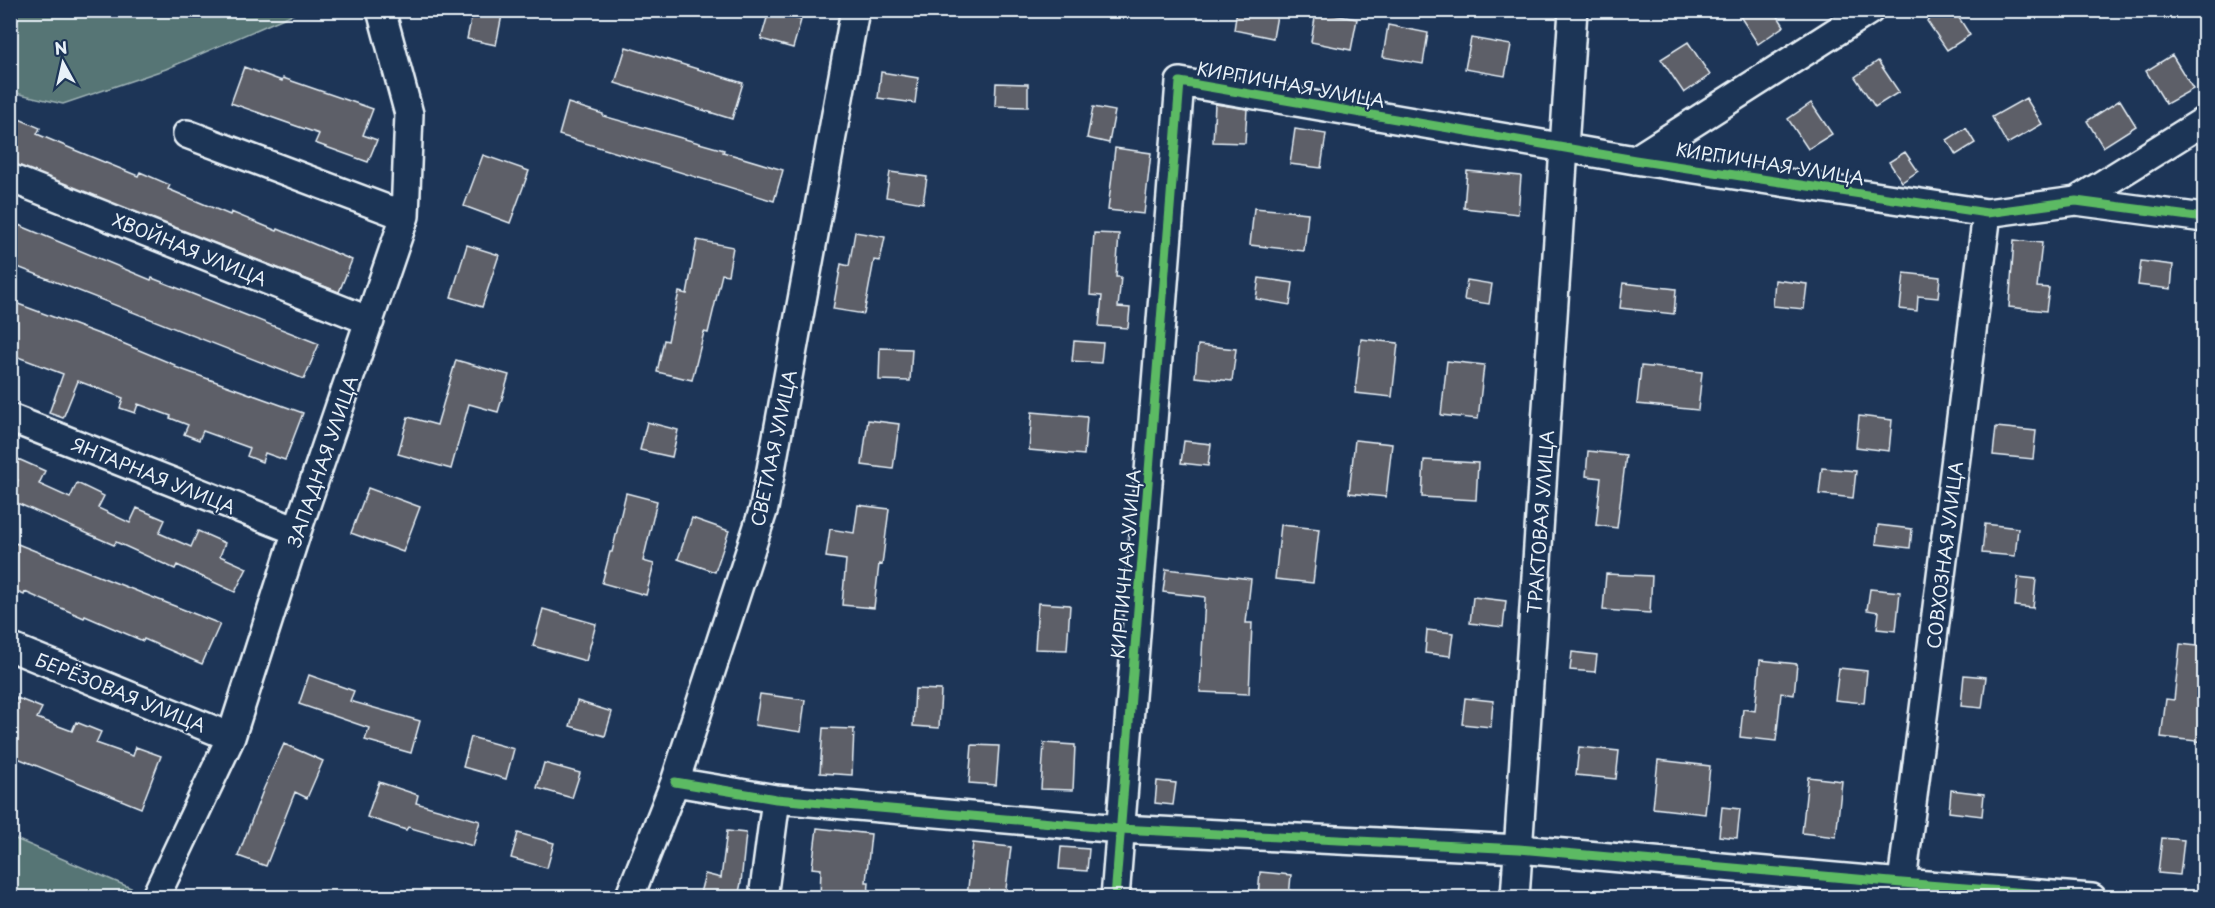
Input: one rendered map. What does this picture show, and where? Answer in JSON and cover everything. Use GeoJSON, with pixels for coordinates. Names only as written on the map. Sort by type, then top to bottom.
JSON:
{"type":"FeatureCollection","features":[{"type":"Feature","properties":{"kind":"street","name":"ЗАПАДНАЯ УЛИЦА"},"geometry":{"type":"LineString","coordinates":[[154,897],[231,737],[297,531],[405,216],[409,114],[381,10]]}},
{"type":"Feature","properties":{"kind":"street","name":"ТРАКТОВАЯ УЛИЦА"},"geometry":{"type":"LineString","coordinates":[[1515,897],[1573,10]]}},
{"type":"Feature","properties":{"kind":"street"},"geometry":{"type":"LineString","coordinates":[[1635,160],[1870,10]]}},
{"type":"Feature","properties":{"kind":"street","name":"СВЕТЛАЯ УЛИЦА"},"geometry":{"type":"LineString","coordinates":[[629,897],[675,782],[764,508],[854,14]]}},
{"type":"Feature","properties":{"kind":"street","name":"КИРПИЧНАЯ УЛИЦА"},"geometry":{"type":"LineString","coordinates":[[1115,897],[1180,82],[1635,160],[1988,213],[2076,201],[2205,218]]}},
{"type":"Feature","properties":{"kind":"street"},"geometry":{"type":"LineString","coordinates":[[2076,201],[2205,121]]}},
{"type":"Feature","properties":{"kind":"street"},"geometry":{"type":"LineString","coordinates":[[187,134],[405,216]]}},
{"type":"Feature","properties":{"kind":"street","name":"ХВОЙНАЯ УЛИЦА"},"geometry":{"type":"LineString","coordinates":[[10,178],[370,321]]}},
{"type":"Feature","properties":{"kind":"street","name":"СОВХОЗНАЯ УЛИЦА"},"geometry":{"type":"LineString","coordinates":[[1901,890],[1988,213]]}},
{"type":"Feature","properties":{"kind":"street","name":"ЯНТАРНАЯ УЛИЦА"},"geometry":{"type":"LineString","coordinates":[[10,418],[297,531]]}},
{"type":"Feature","properties":{"kind":"street","name":"БЕРЁЗОВАЯ УЛИЦА"},"geometry":{"type":"LineString","coordinates":[[10,647],[231,737]]}},
{"type":"Feature","properties":{"kind":"street"},"geometry":{"type":"LineString","coordinates":[[675,782],[776,799],[1120,829],[1519,849],[1901,890],[2091,897]]}},
{"type":"Feature","properties":{"kind":"street"},"geometry":{"type":"LineString","coordinates":[[763,897],[776,799]]}},
{"type":"Feature","properties":{"kind":"green space"},"geometry":{"type":"Polygon","coordinates":[[[10,11],[300,11],[166,69],[63,104],[11,92],[10,11]]]}},
{"type":"Feature","properties":{"kind":"green space"},"geometry":{"type":"Polygon","coordinates":[[[11,837],[152,897],[11,897],[11,837]]]}},
{"type":"Feature","properties":{"kind":"building"},"geometry":{"type":"Polygon","coordinates":[[[473,10],[503,10],[496,45],[467,39],[473,10]]]}},
{"type":"Feature","properties":{"kind":"building"},"geometry":{"type":"Polygon","coordinates":[[[1237,10],[1278,10],[1273,38],[1234,30],[1237,10]]]}},
{"type":"Feature","properties":{"kind":"building"},"geometry":{"type":"Polygon","coordinates":[[[1736,10],[1774,10],[1784,26],[1758,44],[1736,10]]]}},
{"type":"Feature","properties":{"kind":"building"},"geometry":{"type":"Polygon","coordinates":[[[1942,10],[1954,10],[1970,35],[1947,50],[1927,21],[1942,10]]]}},
{"type":"Feature","properties":{"kind":"building"},"geometry":{"type":"Polygon","coordinates":[[[769,11],[801,20],[793,48],[761,39],[769,11]]]}},
{"type":"Feature","properties":{"kind":"building"},"geometry":{"type":"Polygon","coordinates":[[[1316,12],[1357,19],[1351,50],[1311,42],[1316,12]]]}},
{"type":"Feature","properties":{"kind":"building"},"geometry":{"type":"Polygon","coordinates":[[[1388,25],[1428,33],[1423,64],[1383,57],[1388,25]]]}},
{"type":"Feature","properties":{"kind":"building"},"geometry":{"type":"Polygon","coordinates":[[[1471,38],[1511,45],[1505,76],[1465,69],[1471,38]]]}},
{"type":"Feature","properties":{"kind":"building"},"geometry":{"type":"Polygon","coordinates":[[[1688,42],[1710,75],[1684,93],[1661,59],[1688,42]]]}},
{"type":"Feature","properties":{"kind":"building"},"geometry":{"type":"Polygon","coordinates":[[[626,47],[743,83],[732,119],[615,83],[626,47]]]}},
{"type":"Feature","properties":{"kind":"building"},"geometry":{"type":"Polygon","coordinates":[[[2172,55],[2193,89],[2166,104],[2146,71],[2172,55]]]}},
{"type":"Feature","properties":{"kind":"building"},"geometry":{"type":"Polygon","coordinates":[[[1878,61],[1899,92],[1875,107],[1855,77],[1878,61]]]}},
{"type":"Feature","properties":{"kind":"building"},"geometry":{"type":"Polygon","coordinates":[[[244,67],[373,109],[363,135],[377,140],[368,162],[315,143],[319,134],[231,103],[244,67]]]}},
{"type":"Feature","properties":{"kind":"building"},"geometry":{"type":"Polygon","coordinates":[[[881,72],[918,78],[915,103],[878,98],[881,72]]]}},
{"type":"Feature","properties":{"kind":"building"},"geometry":{"type":"Polygon","coordinates":[[[996,83],[1028,84],[1028,107],[995,106],[996,83]]]}},
{"type":"Feature","properties":{"kind":"building"},"geometry":{"type":"Polygon","coordinates":[[[2026,98],[2042,124],[2007,144],[1992,117],[2026,98]]]}},
{"type":"Feature","properties":{"kind":"building"},"geometry":{"type":"Polygon","coordinates":[[[2120,100],[2136,126],[2103,147],[2087,121],[2120,100]]]}},
{"type":"Feature","properties":{"kind":"building"},"geometry":{"type":"Polygon","coordinates":[[[568,103],[603,114],[603,116],[724,150],[723,152],[783,170],[774,201],[559,135],[568,103]]]}},
{"type":"Feature","properties":{"kind":"building"},"geometry":{"type":"Polygon","coordinates":[[[1811,103],[1832,134],[1808,149],[1788,119],[1811,103]]]}},
{"type":"Feature","properties":{"kind":"building"},"geometry":{"type":"Polygon","coordinates":[[[1215,104],[1247,109],[1245,143],[1213,142],[1215,104]]]}},
{"type":"Feature","properties":{"kind":"building"},"geometry":{"type":"Polygon","coordinates":[[[1093,107],[1115,111],[1109,143],[1087,138],[1093,107]]]}},
{"type":"Feature","properties":{"kind":"building"},"geometry":{"type":"Polygon","coordinates":[[[10,115],[40,128],[37,134],[77,151],[138,176],[140,172],[170,185],[168,189],[230,215],[231,212],[277,231],[278,229],[352,260],[339,292],[10,163],[10,115]]]}},
{"type":"Feature","properties":{"kind":"building"},"geometry":{"type":"Polygon","coordinates":[[[1966,128],[1975,143],[1956,155],[1947,140],[1966,128]]]}},
{"type":"Feature","properties":{"kind":"building"},"geometry":{"type":"Polygon","coordinates":[[[1295,129],[1326,134],[1321,168],[1290,164],[1295,129]]]}},
{"type":"Feature","properties":{"kind":"building"},"geometry":{"type":"Polygon","coordinates":[[[1115,148],[1151,153],[1144,214],[1108,210],[1115,148]]]}},
{"type":"Feature","properties":{"kind":"building"},"geometry":{"type":"Polygon","coordinates":[[[1905,152],[1918,171],[1902,182],[1889,162],[1905,152]]]}},
{"type":"Feature","properties":{"kind":"building"},"geometry":{"type":"Polygon","coordinates":[[[483,155],[529,171],[510,223],[464,206],[483,155]]]}},
{"type":"Feature","properties":{"kind":"building"},"geometry":{"type":"Polygon","coordinates":[[[1467,171],[1521,176],[1518,214],[1464,208],[1467,171]]]}},
{"type":"Feature","properties":{"kind":"building"},"geometry":{"type":"Polygon","coordinates":[[[890,172],[927,177],[923,203],[886,197],[890,172]]]}},
{"type":"Feature","properties":{"kind":"building"},"geometry":{"type":"Polygon","coordinates":[[[1254,208],[1308,213],[1304,251],[1250,245],[1254,208]]]}},
{"type":"Feature","properties":{"kind":"building"},"geometry":{"type":"Polygon","coordinates":[[[16,224],[151,280],[152,278],[319,344],[304,379],[10,264],[10,237],[16,224]]]}},
{"type":"Feature","properties":{"kind":"building"},"geometry":{"type":"Polygon","coordinates":[[[855,232],[885,237],[880,261],[874,260],[864,314],[833,309],[841,264],[849,266],[855,232]]]}},
{"type":"Feature","properties":{"kind":"building"},"geometry":{"type":"Polygon","coordinates":[[[1094,233],[1119,234],[1116,277],[1121,277],[1118,307],[1130,308],[1128,328],[1099,326],[1102,296],[1090,295],[1094,233]]]}},
{"type":"Feature","properties":{"kind":"building"},"geometry":{"type":"Polygon","coordinates":[[[697,240],[733,247],[728,275],[722,274],[708,333],[704,332],[692,380],[657,372],[664,340],[668,341],[679,292],[687,294],[697,240]]]}},
{"type":"Feature","properties":{"kind":"building"},"geometry":{"type":"Polygon","coordinates":[[[2014,240],[2042,243],[2037,287],[2049,288],[2046,311],[2009,307],[2014,240]]]}},
{"type":"Feature","properties":{"kind":"building"},"geometry":{"type":"Polygon","coordinates":[[[467,245],[499,255],[482,307],[451,297],[467,245]]]}},
{"type":"Feature","properties":{"kind":"building"},"geometry":{"type":"Polygon","coordinates":[[[2141,261],[2173,265],[2171,289],[2138,285],[2141,261]]]}},
{"type":"Feature","properties":{"kind":"building"},"geometry":{"type":"Polygon","coordinates":[[[1904,273],[1940,277],[1938,298],[1918,296],[1917,311],[1900,309],[1904,273]]]}},
{"type":"Feature","properties":{"kind":"building"},"geometry":{"type":"Polygon","coordinates":[[[1259,278],[1293,283],[1290,305],[1256,299],[1259,278]]]}},
{"type":"Feature","properties":{"kind":"building"},"geometry":{"type":"Polygon","coordinates":[[[1467,280],[1492,284],[1489,304],[1464,300],[1467,280]]]}},
{"type":"Feature","properties":{"kind":"building"},"geometry":{"type":"Polygon","coordinates":[[[1775,280],[1807,284],[1804,309],[1773,306],[1775,280]]]}},
{"type":"Feature","properties":{"kind":"building"},"geometry":{"type":"Polygon","coordinates":[[[1623,283],[1676,289],[1674,314],[1620,308],[1623,283]]]}},
{"type":"Feature","properties":{"kind":"building"},"geometry":{"type":"Polygon","coordinates":[[[10,301],[115,340],[175,365],[175,367],[303,413],[285,460],[265,453],[262,462],[247,456],[250,448],[203,431],[199,440],[184,434],[188,425],[170,418],[171,416],[138,404],[135,413],[120,408],[123,398],[78,381],[63,418],[49,413],[63,374],[10,354],[10,301]]]}},
{"type":"Feature","properties":{"kind":"building"},"geometry":{"type":"Polygon","coordinates":[[[1361,339],[1398,343],[1392,397],[1355,393],[1361,339]]]}},
{"type":"Feature","properties":{"kind":"building"},"geometry":{"type":"Polygon","coordinates":[[[1074,341],[1103,343],[1101,363],[1072,361],[1074,341]]]}},
{"type":"Feature","properties":{"kind":"building"},"geometry":{"type":"Polygon","coordinates":[[[1198,345],[1236,349],[1232,381],[1195,377],[1198,345]]]}},
{"type":"Feature","properties":{"kind":"building"},"geometry":{"type":"Polygon","coordinates":[[[880,348],[912,349],[910,381],[879,380],[880,348]]]}},
{"type":"Feature","properties":{"kind":"building"},"geometry":{"type":"Polygon","coordinates":[[[456,360],[509,375],[498,412],[469,404],[451,469],[398,454],[408,417],[437,425],[456,360]]]}},
{"type":"Feature","properties":{"kind":"building"},"geometry":{"type":"Polygon","coordinates":[[[1447,361],[1484,365],[1478,419],[1441,415],[1447,361]]]}},
{"type":"Feature","properties":{"kind":"building"},"geometry":{"type":"Polygon","coordinates":[[[1641,366],[1702,372],[1698,410],[1637,404],[1641,366]]]}},
{"type":"Feature","properties":{"kind":"building"},"geometry":{"type":"Polygon","coordinates":[[[1032,412],[1087,417],[1084,455],[1029,450],[1032,412]]]}},
{"type":"Feature","properties":{"kind":"building"},"geometry":{"type":"Polygon","coordinates":[[[1859,416],[1892,420],[1889,451],[1856,447],[1859,416]]]}},
{"type":"Feature","properties":{"kind":"building"},"geometry":{"type":"Polygon","coordinates":[[[868,420],[899,424],[893,469],[862,465],[868,420]]]}},
{"type":"Feature","properties":{"kind":"building"},"geometry":{"type":"Polygon","coordinates":[[[647,422],[678,430],[672,457],[640,450],[647,422]]]}},
{"type":"Feature","properties":{"kind":"building"},"geometry":{"type":"Polygon","coordinates":[[[1996,427],[2036,431],[2033,459],[1993,455],[1996,427]]]}},
{"type":"Feature","properties":{"kind":"building"},"geometry":{"type":"Polygon","coordinates":[[[1355,440],[1392,444],[1386,497],[1349,493],[1355,440]]]}},
{"type":"Feature","properties":{"kind":"building"},"geometry":{"type":"Polygon","coordinates":[[[1184,441],[1211,444],[1208,466],[1181,463],[1184,441]]]}},
{"type":"Feature","properties":{"kind":"building"},"geometry":{"type":"Polygon","coordinates":[[[1588,451],[1626,455],[1617,528],[1596,525],[1601,478],[1586,476],[1588,451]]]}},
{"type":"Feature","properties":{"kind":"building"},"geometry":{"type":"Polygon","coordinates":[[[18,459],[45,471],[39,484],[70,498],[77,483],[104,496],[98,508],[130,523],[137,508],[165,520],[159,533],[191,547],[198,531],[225,543],[220,556],[247,568],[235,592],[177,565],[175,569],[116,542],[114,545],[10,500],[18,480],[10,477],[10,474],[18,459]]]}},
{"type":"Feature","properties":{"kind":"building"},"geometry":{"type":"Polygon","coordinates":[[[1424,460],[1478,463],[1476,500],[1422,497],[1424,460]]]}},
{"type":"Feature","properties":{"kind":"building"},"geometry":{"type":"Polygon","coordinates":[[[1822,468],[1856,471],[1853,498],[1819,494],[1822,468]]]}},
{"type":"Feature","properties":{"kind":"building"},"geometry":{"type":"Polygon","coordinates":[[[368,488],[420,507],[403,552],[351,533],[368,488]]]}},
{"type":"Feature","properties":{"kind":"building"},"geometry":{"type":"Polygon","coordinates":[[[626,493],[657,501],[643,561],[654,564],[646,595],[602,583],[626,493]]]}},
{"type":"Feature","properties":{"kind":"building"},"geometry":{"type":"Polygon","coordinates":[[[858,505],[889,509],[874,608],[842,605],[846,560],[826,557],[830,529],[854,533],[858,505]]]}},
{"type":"Feature","properties":{"kind":"building"},"geometry":{"type":"Polygon","coordinates":[[[692,518],[729,531],[715,572],[678,559],[692,518]]]}},
{"type":"Feature","properties":{"kind":"building"},"geometry":{"type":"Polygon","coordinates":[[[1985,524],[2018,528],[2015,556],[1982,553],[1985,524]]]}},
{"type":"Feature","properties":{"kind":"building"},"geometry":{"type":"Polygon","coordinates":[[[1281,525],[1319,529],[1313,583],[1275,579],[1281,525]]]}},
{"type":"Feature","properties":{"kind":"building"},"geometry":{"type":"Polygon","coordinates":[[[1878,525],[1912,529],[1910,548],[1876,544],[1878,525]]]}},
{"type":"Feature","properties":{"kind":"building"},"geometry":{"type":"Polygon","coordinates":[[[10,541],[220,624],[202,664],[85,616],[84,618],[25,592],[24,595],[10,589],[10,541]]]}},
{"type":"Feature","properties":{"kind":"building"},"geometry":{"type":"Polygon","coordinates":[[[1166,569],[1251,579],[1246,623],[1252,623],[1249,694],[1200,692],[1205,597],[1163,592],[1166,569]]]}},
{"type":"Feature","properties":{"kind":"building"},"geometry":{"type":"Polygon","coordinates":[[[1606,574],[1652,576],[1650,613],[1603,610],[1606,574]]]}},
{"type":"Feature","properties":{"kind":"building"},"geometry":{"type":"Polygon","coordinates":[[[2018,577],[2036,579],[2033,608],[2015,606],[2018,577]]]}},
{"type":"Feature","properties":{"kind":"building"},"geometry":{"type":"Polygon","coordinates":[[[1870,589],[1900,592],[1896,631],[1877,629],[1879,612],[1867,610],[1870,589]]]}},
{"type":"Feature","properties":{"kind":"building"},"geometry":{"type":"Polygon","coordinates":[[[1473,597],[1506,601],[1503,627],[1470,623],[1473,597]]]}},
{"type":"Feature","properties":{"kind":"building"},"geometry":{"type":"Polygon","coordinates":[[[1038,603],[1070,605],[1067,650],[1035,649],[1038,603]]]}},
{"type":"Feature","properties":{"kind":"building"},"geometry":{"type":"Polygon","coordinates":[[[543,609],[596,624],[586,661],[533,646],[543,609]]]}},
{"type":"Feature","properties":{"kind":"building"},"geometry":{"type":"Polygon","coordinates":[[[1427,630],[1453,633],[1450,656],[1425,653],[1427,630]]]}},
{"type":"Feature","properties":{"kind":"building"},"geometry":{"type":"Polygon","coordinates":[[[2180,644],[2205,647],[2205,742],[2161,737],[2166,699],[2174,700],[2180,644]]]}},
{"type":"Feature","properties":{"kind":"building"},"geometry":{"type":"Polygon","coordinates":[[[1572,652],[1597,655],[1595,672],[1570,670],[1572,652]]]}},
{"type":"Feature","properties":{"kind":"building"},"geometry":{"type":"Polygon","coordinates":[[[1760,660],[1797,664],[1794,695],[1781,693],[1776,741],[1740,737],[1743,709],[1755,711],[1760,660]]]}},
{"type":"Feature","properties":{"kind":"building"},"geometry":{"type":"Polygon","coordinates":[[[1839,668],[1867,671],[1864,703],[1835,700],[1839,668]]]}},
{"type":"Feature","properties":{"kind":"building"},"geometry":{"type":"Polygon","coordinates":[[[309,675],[354,691],[350,701],[420,721],[411,753],[365,740],[369,728],[299,704],[309,675]]]}},
{"type":"Feature","properties":{"kind":"building"},"geometry":{"type":"Polygon","coordinates":[[[1964,675],[1986,677],[1982,708],[1961,706],[1964,675]]]}},
{"type":"Feature","properties":{"kind":"building"},"geometry":{"type":"Polygon","coordinates":[[[915,689],[941,690],[939,728],[913,726],[915,689]]]}},
{"type":"Feature","properties":{"kind":"building"},"geometry":{"type":"Polygon","coordinates":[[[760,694],[805,700],[801,732],[755,725],[760,694]]]}},
{"type":"Feature","properties":{"kind":"building"},"geometry":{"type":"Polygon","coordinates":[[[17,698],[42,708],[37,718],[72,731],[76,722],[101,732],[96,743],[133,756],[136,747],[161,756],[141,808],[10,755],[10,714],[17,698]]]}},
{"type":"Feature","properties":{"kind":"building"},"geometry":{"type":"Polygon","coordinates":[[[1465,698],[1493,701],[1491,727],[1462,724],[1465,698]]]}},
{"type":"Feature","properties":{"kind":"building"},"geometry":{"type":"Polygon","coordinates":[[[577,701],[612,712],[605,736],[570,726],[577,701]]]}},
{"type":"Feature","properties":{"kind":"building"},"geometry":{"type":"Polygon","coordinates":[[[823,728],[854,729],[852,775],[820,773],[823,728]]]}},
{"type":"Feature","properties":{"kind":"building"},"geometry":{"type":"Polygon","coordinates":[[[471,737],[514,749],[506,779],[463,767],[471,737]]]}},
{"type":"Feature","properties":{"kind":"building"},"geometry":{"type":"Polygon","coordinates":[[[1044,743],[1075,745],[1073,790],[1041,789],[1044,743]]]}},
{"type":"Feature","properties":{"kind":"building"},"geometry":{"type":"Polygon","coordinates":[[[284,744],[323,761],[307,798],[295,792],[266,866],[238,856],[284,744]]]}},
{"type":"Feature","properties":{"kind":"building"},"geometry":{"type":"Polygon","coordinates":[[[972,745],[999,746],[996,785],[969,783],[972,745]]]}},
{"type":"Feature","properties":{"kind":"building"},"geometry":{"type":"Polygon","coordinates":[[[1579,747],[1619,751],[1616,779],[1576,775],[1579,747]]]}},
{"type":"Feature","properties":{"kind":"building"},"geometry":{"type":"Polygon","coordinates":[[[1658,760],[1710,766],[1705,814],[1653,808],[1658,760]]]}},
{"type":"Feature","properties":{"kind":"building"},"geometry":{"type":"Polygon","coordinates":[[[544,763],[580,773],[572,798],[537,788],[544,763]]]}},
{"type":"Feature","properties":{"kind":"building"},"geometry":{"type":"Polygon","coordinates":[[[1808,777],[1842,781],[1836,837],[1802,833],[1808,777]]]}},
{"type":"Feature","properties":{"kind":"building"},"geometry":{"type":"Polygon","coordinates":[[[1157,781],[1176,783],[1173,805],[1155,803],[1157,781]]]}},
{"type":"Feature","properties":{"kind":"building"},"geometry":{"type":"Polygon","coordinates":[[[379,782],[418,795],[416,803],[480,821],[473,846],[408,827],[406,830],[367,817],[379,782]]]}},
{"type":"Feature","properties":{"kind":"building"},"geometry":{"type":"Polygon","coordinates":[[[1951,790],[1984,794],[1982,816],[1949,812],[1951,790]]]}},
{"type":"Feature","properties":{"kind":"building"},"geometry":{"type":"Polygon","coordinates":[[[1722,807],[1740,809],[1737,838],[1719,836],[1722,807]]]}},
{"type":"Feature","properties":{"kind":"building"},"geometry":{"type":"Polygon","coordinates":[[[817,828],[871,834],[866,882],[869,882],[868,897],[820,897],[821,869],[812,868],[817,828]]]}},
{"type":"Feature","properties":{"kind":"building"},"geometry":{"type":"Polygon","coordinates":[[[727,831],[746,833],[738,897],[699,897],[705,874],[721,878],[727,831]]]}},
{"type":"Feature","properties":{"kind":"building"},"geometry":{"type":"Polygon","coordinates":[[[518,833],[554,843],[547,868],[511,858],[518,833]]]}},
{"type":"Feature","properties":{"kind":"building"},"geometry":{"type":"Polygon","coordinates":[[[2162,838],[2184,840],[2180,875],[2158,873],[2162,838]]]}},
{"type":"Feature","properties":{"kind":"building"},"geometry":{"type":"Polygon","coordinates":[[[973,843],[1011,847],[1005,897],[967,897],[973,843]]]}},
{"type":"Feature","properties":{"kind":"building"},"geometry":{"type":"Polygon","coordinates":[[[1061,847],[1089,849],[1087,871],[1059,869],[1061,847]]]}},
{"type":"Feature","properties":{"kind":"building"},"geometry":{"type":"Polygon","coordinates":[[[1260,872],[1291,875],[1289,897],[1258,897],[1260,872]]]}},
{"type":"Feature","properties":{"kind":"cycle path"},"geometry":{"type":"LineString","coordinates":[[1115,898],[1180,82],[1635,160],[1987,213],[2076,201],[2204,218]]}},
{"type":"Feature","properties":{"kind":"cycle path"},"geometry":{"type":"LineString","coordinates":[[675,782],[776,799],[1120,829],[1519,849],[2092,898]]}}]}
